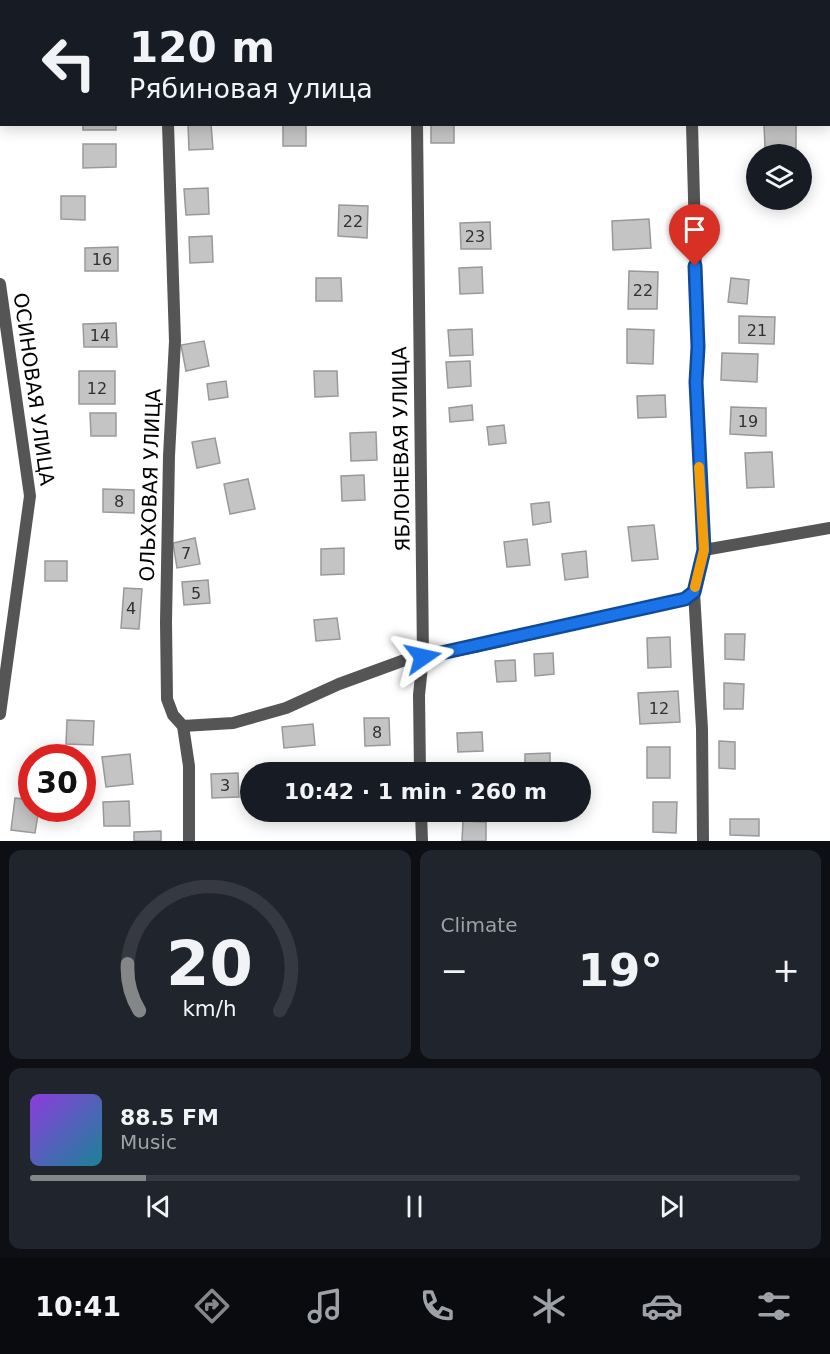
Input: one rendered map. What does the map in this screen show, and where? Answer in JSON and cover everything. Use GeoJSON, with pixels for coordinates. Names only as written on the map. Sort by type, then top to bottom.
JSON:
{"type":"FeatureCollection","features":[{"type":"Feature","properties":{"kind":"street","name":"ОЛЬХОВАЯ УЛИЦА"},"geometry":{"type":"LineString","coordinates":[[168,126],[175,341],[169,466],[167,688],[173,716],[183,726],[189,766],[189,841]]}},
{"type":"Feature","properties":{"kind":"street","name":"ЯБЛОНЕВАЯ УЛИЦА"},"geometry":{"type":"LineString","coordinates":[[417,126],[423,657],[419,695],[420,762]]}},
{"type":"Feature","properties":{"kind":"street"},"geometry":{"type":"LineString","coordinates":[[693,126],[698,347],[696,382],[704,550],[694,592],[702,729],[703,841]]}},
{"type":"Feature","properties":{"kind":"street","name":"ОСИНОВАЯ УЛИЦА"},"geometry":{"type":"LineString","coordinates":[[0,284],[30,496],[0,714]]}},
{"type":"Feature","properties":{"kind":"street"},"geometry":{"type":"LineString","coordinates":[[704,550],[830,528]]}},
{"type":"Feature","properties":{"kind":"street"},"geometry":{"type":"LineString","coordinates":[[183,726],[233,723],[286,708],[339,684],[402,661],[685,599],[694,592]]}},
{"type":"Feature","properties":{"kind":"street"},"geometry":{"type":"LineString","coordinates":[[421,822],[422,841]]}},
{"type":"Feature","properties":{"kind":"building"},"geometry":{"type":"Polygon","coordinates":[[[83,126],[116,126],[116,130],[83,130],[83,126]]]}},
{"type":"Feature","properties":{"kind":"building"},"geometry":{"type":"Polygon","coordinates":[[[188,126],[211,126],[213,149],[189,150],[188,126]]]}},
{"type":"Feature","properties":{"kind":"building"},"geometry":{"type":"Polygon","coordinates":[[[283,126],[306,126],[306,146],[283,146],[283,126]]]}},
{"type":"Feature","properties":{"kind":"building"},"geometry":{"type":"Polygon","coordinates":[[[431,126],[454,126],[454,143],[431,143],[431,126]]]}},
{"type":"Feature","properties":{"kind":"building"},"geometry":{"type":"Polygon","coordinates":[[[764,126],[796,126],[796,144],[765,144],[764,126]]]}},
{"type":"Feature","properties":{"kind":"building"},"geometry":{"type":"Polygon","coordinates":[[[83,144],[116,144],[116,167],[83,168],[83,144]]]}},
{"type":"Feature","properties":{"kind":"building"},"geometry":{"type":"Polygon","coordinates":[[[208,188],[209,214],[186,215],[184,189],[208,188]]]}},
{"type":"Feature","properties":{"kind":"building"},"geometry":{"type":"Polygon","coordinates":[[[61,196],[85,196],[85,220],[61,219],[61,196]]]}},
{"type":"Feature","properties":{"kind":"building"},"geometry":{"type":"Polygon","coordinates":[[[339,205],[368,206],[367,238],[338,236],[339,205]]]}},
{"type":"Feature","properties":{"kind":"building"},"geometry":{"type":"Polygon","coordinates":[[[649,219],[651,248],[613,250],[612,221],[649,219]]]}},
{"type":"Feature","properties":{"kind":"building"},"geometry":{"type":"Polygon","coordinates":[[[490,222],[491,249],[461,249],[460,223],[490,222]]]}},
{"type":"Feature","properties":{"kind":"building"},"geometry":{"type":"Polygon","coordinates":[[[212,236],[213,262],[190,263],[189,237],[212,236]]]}},
{"type":"Feature","properties":{"kind":"building"},"geometry":{"type":"Polygon","coordinates":[[[118,247],[118,271],[85,271],[85,248],[118,247]]]}},
{"type":"Feature","properties":{"kind":"building"},"geometry":{"type":"Polygon","coordinates":[[[482,267],[483,293],[460,294],[459,268],[482,267]]]}},
{"type":"Feature","properties":{"kind":"building"},"geometry":{"type":"Polygon","coordinates":[[[629,271],[658,272],[657,309],[628,309],[629,271]]]}},
{"type":"Feature","properties":{"kind":"building"},"geometry":{"type":"Polygon","coordinates":[[[316,278],[341,278],[342,301],[316,301],[316,278]]]}},
{"type":"Feature","properties":{"kind":"building"},"geometry":{"type":"Polygon","coordinates":[[[731,278],[749,280],[747,304],[728,302],[731,278]]]}},
{"type":"Feature","properties":{"kind":"building"},"geometry":{"type":"Polygon","coordinates":[[[739,316],[775,317],[774,344],[739,343],[739,316]]]}},
{"type":"Feature","properties":{"kind":"building"},"geometry":{"type":"Polygon","coordinates":[[[116,323],[117,347],[84,347],[83,324],[116,323]]]}},
{"type":"Feature","properties":{"kind":"building"},"geometry":{"type":"Polygon","coordinates":[[[472,329],[473,355],[450,356],[448,330],[472,329]]]}},
{"type":"Feature","properties":{"kind":"building"},"geometry":{"type":"Polygon","coordinates":[[[627,329],[654,330],[653,364],[627,363],[627,329]]]}},
{"type":"Feature","properties":{"kind":"building"},"geometry":{"type":"Polygon","coordinates":[[[204,341],[209,366],[186,371],[181,345],[204,341]]]}},
{"type":"Feature","properties":{"kind":"building"},"geometry":{"type":"Polygon","coordinates":[[[722,353],[758,354],[757,382],[721,380],[722,353]]]}},
{"type":"Feature","properties":{"kind":"building"},"geometry":{"type":"Polygon","coordinates":[[[470,361],[471,386],[448,388],[446,362],[470,361]]]}},
{"type":"Feature","properties":{"kind":"building"},"geometry":{"type":"Polygon","coordinates":[[[79,371],[115,371],[115,404],[79,404],[79,371]]]}},
{"type":"Feature","properties":{"kind":"building"},"geometry":{"type":"Polygon","coordinates":[[[314,371],[337,371],[338,396],[315,397],[314,371]]]}},
{"type":"Feature","properties":{"kind":"building"},"geometry":{"type":"Polygon","coordinates":[[[226,381],[228,397],[209,400],[207,384],[226,381]]]}},
{"type":"Feature","properties":{"kind":"building"},"geometry":{"type":"Polygon","coordinates":[[[665,395],[666,417],[638,418],[637,396],[665,395]]]}},
{"type":"Feature","properties":{"kind":"building"},"geometry":{"type":"Polygon","coordinates":[[[472,405],[473,420],[450,422],[449,408],[472,405]]]}},
{"type":"Feature","properties":{"kind":"building"},"geometry":{"type":"Polygon","coordinates":[[[731,407],[766,408],[766,436],[730,434],[731,407]]]}},
{"type":"Feature","properties":{"kind":"building"},"geometry":{"type":"Polygon","coordinates":[[[90,413],[116,413],[116,436],[91,436],[90,413]]]}},
{"type":"Feature","properties":{"kind":"building"},"geometry":{"type":"Polygon","coordinates":[[[504,425],[506,443],[489,445],[487,427],[504,425]]]}},
{"type":"Feature","properties":{"kind":"building"},"geometry":{"type":"Polygon","coordinates":[[[376,432],[377,460],[351,461],[350,433],[376,432]]]}},
{"type":"Feature","properties":{"kind":"building"},"geometry":{"type":"Polygon","coordinates":[[[215,438],[220,463],[197,468],[192,442],[215,438]]]}},
{"type":"Feature","properties":{"kind":"building"},"geometry":{"type":"Polygon","coordinates":[[[772,452],[774,487],[747,488],[745,453],[772,452]]]}},
{"type":"Feature","properties":{"kind":"building"},"geometry":{"type":"Polygon","coordinates":[[[364,475],[365,500],[342,501],[341,476],[364,475]]]}},
{"type":"Feature","properties":{"kind":"building"},"geometry":{"type":"Polygon","coordinates":[[[248,479],[255,509],[230,514],[224,484],[248,479]]]}},
{"type":"Feature","properties":{"kind":"building"},"geometry":{"type":"Polygon","coordinates":[[[103,489],[134,490],[134,513],[103,512],[103,489]]]}},
{"type":"Feature","properties":{"kind":"building"},"geometry":{"type":"Polygon","coordinates":[[[549,502],[551,522],[533,525],[531,504],[549,502]]]}},
{"type":"Feature","properties":{"kind":"building"},"geometry":{"type":"Polygon","coordinates":[[[654,525],[658,559],[632,561],[628,527],[654,525]]]}},
{"type":"Feature","properties":{"kind":"building"},"geometry":{"type":"Polygon","coordinates":[[[195,538],[200,564],[177,568],[173,543],[195,538]]]}},
{"type":"Feature","properties":{"kind":"building"},"geometry":{"type":"Polygon","coordinates":[[[527,539],[530,565],[507,567],[504,542],[527,539]]]}},
{"type":"Feature","properties":{"kind":"building"},"geometry":{"type":"Polygon","coordinates":[[[344,548],[344,574],[321,575],[321,549],[344,548]]]}},
{"type":"Feature","properties":{"kind":"building"},"geometry":{"type":"Polygon","coordinates":[[[586,551],[588,577],[565,580],[562,554],[586,551]]]}},
{"type":"Feature","properties":{"kind":"building"},"geometry":{"type":"Polygon","coordinates":[[[45,561],[67,561],[67,581],[45,581],[45,561]]]}},
{"type":"Feature","properties":{"kind":"building"},"geometry":{"type":"Polygon","coordinates":[[[208,580],[210,603],[184,605],[182,582],[208,580]]]}},
{"type":"Feature","properties":{"kind":"building"},"geometry":{"type":"Polygon","coordinates":[[[124,588],[142,589],[139,629],[121,628],[124,588]]]}},
{"type":"Feature","properties":{"kind":"building"},"geometry":{"type":"Polygon","coordinates":[[[337,618],[340,639],[316,641],[314,620],[337,618]]]}},
{"type":"Feature","properties":{"kind":"building"},"geometry":{"type":"Polygon","coordinates":[[[725,634],[745,634],[744,660],[725,659],[725,634]]]}},
{"type":"Feature","properties":{"kind":"building"},"geometry":{"type":"Polygon","coordinates":[[[670,637],[671,667],[648,668],[647,638],[670,637]]]}},
{"type":"Feature","properties":{"kind":"building"},"geometry":{"type":"Polygon","coordinates":[[[553,653],[554,674],[535,676],[534,654],[553,653]]]}},
{"type":"Feature","properties":{"kind":"building"},"geometry":{"type":"Polygon","coordinates":[[[515,660],[516,681],[497,682],[495,661],[515,660]]]}},
{"type":"Feature","properties":{"kind":"building"},"geometry":{"type":"Polygon","coordinates":[[[724,683],[744,684],[743,709],[724,709],[724,683]]]}},
{"type":"Feature","properties":{"kind":"building"},"geometry":{"type":"Polygon","coordinates":[[[678,691],[680,722],[640,724],[638,693],[678,691]]]}},
{"type":"Feature","properties":{"kind":"building"},"geometry":{"type":"Polygon","coordinates":[[[364,718],[389,718],[390,745],[365,746],[364,718]]]}},
{"type":"Feature","properties":{"kind":"building"},"geometry":{"type":"Polygon","coordinates":[[[67,720],[94,721],[93,744],[66,744],[67,720]]]}},
{"type":"Feature","properties":{"kind":"building"},"geometry":{"type":"Polygon","coordinates":[[[313,724],[315,745],[284,748],[282,727],[313,724]]]}},
{"type":"Feature","properties":{"kind":"building"},"geometry":{"type":"Polygon","coordinates":[[[482,732],[483,751],[458,752],[457,733],[482,732]]]}},
{"type":"Feature","properties":{"kind":"building"},"geometry":{"type":"Polygon","coordinates":[[[719,741],[735,742],[735,769],[719,768],[719,741]]]}},
{"type":"Feature","properties":{"kind":"building"},"geometry":{"type":"Polygon","coordinates":[[[647,747],[670,747],[670,778],[647,778],[647,747]]]}},
{"type":"Feature","properties":{"kind":"building"},"geometry":{"type":"Polygon","coordinates":[[[550,753],[550,762],[525,762],[525,754],[550,753]]]}},
{"type":"Feature","properties":{"kind":"building"},"geometry":{"type":"Polygon","coordinates":[[[130,754],[133,784],[106,787],[102,757],[130,754]]]}},
{"type":"Feature","properties":{"kind":"building"},"geometry":{"type":"Polygon","coordinates":[[[238,773],[239,797],[212,798],[211,774],[238,773]]]}},
{"type":"Feature","properties":{"kind":"building"},"geometry":{"type":"Polygon","coordinates":[[[15,798],[18,798],[18,822],[37,822],[35,833],[11,830],[15,798]]]}},
{"type":"Feature","properties":{"kind":"building"},"geometry":{"type":"Polygon","coordinates":[[[129,801],[130,826],[104,826],[103,802],[129,801]]]}},
{"type":"Feature","properties":{"kind":"building"},"geometry":{"type":"Polygon","coordinates":[[[653,802],[677,802],[676,833],[653,832],[653,802]]]}},
{"type":"Feature","properties":{"kind":"building"},"geometry":{"type":"Polygon","coordinates":[[[730,819],[759,819],[759,836],[730,835],[730,819]]]}},
{"type":"Feature","properties":{"kind":"building"},"geometry":{"type":"Polygon","coordinates":[[[463,822],[486,822],[486,841],[462,841],[463,822]]]}},
{"type":"Feature","properties":{"kind":"building"},"geometry":{"type":"Polygon","coordinates":[[[161,831],[161,841],[134,841],[134,832],[161,831]]]}},
{"type":"Feature","properties":{"kind":"slow traffic"},"geometry":{"type":"LineString","coordinates":[[695,587],[704,550],[699,467]]}},
{"type":"Feature","properties":{"kind":"route"},"geometry":{"type":"LineString","coordinates":[[423,657],[685,599],[694,592],[704,550],[696,382],[698,347],[695,266]]}}]}
